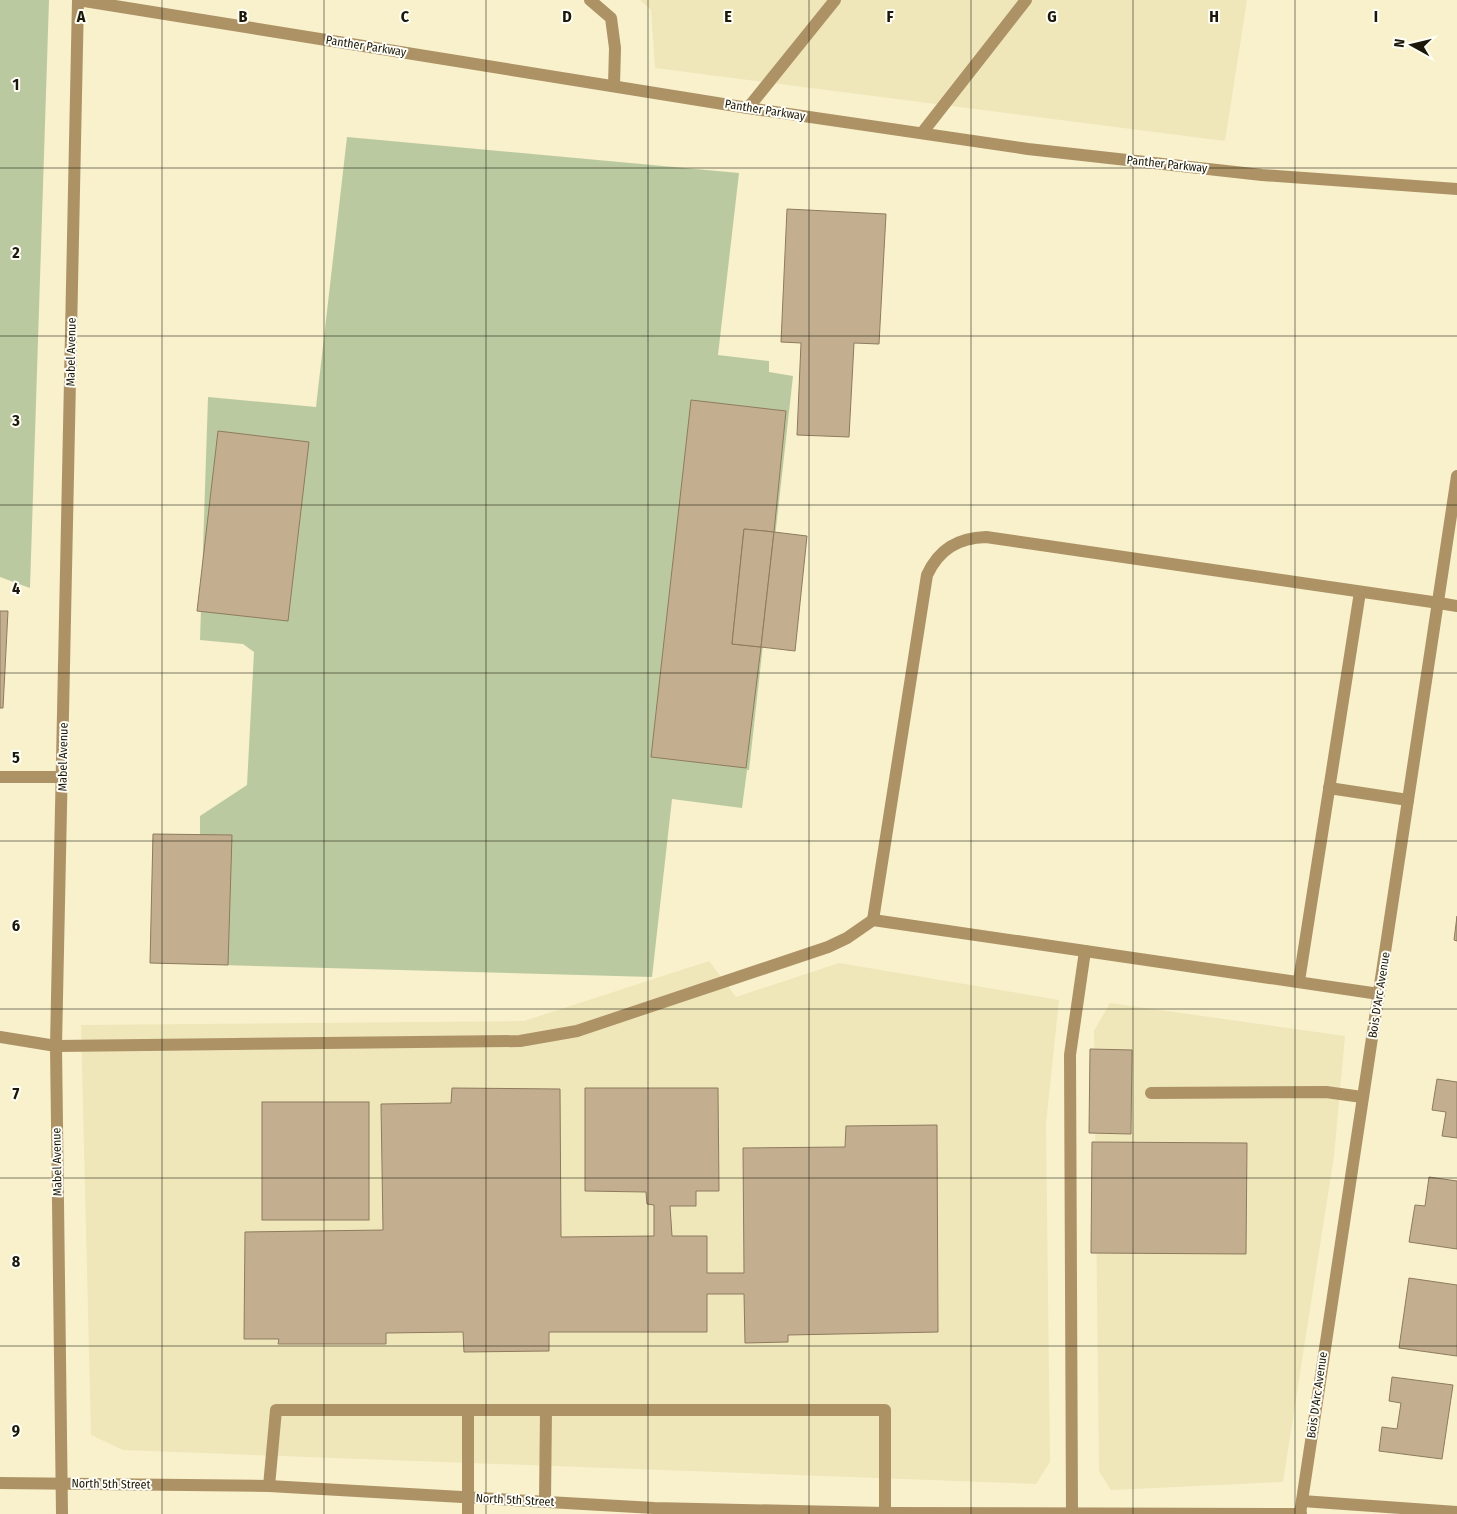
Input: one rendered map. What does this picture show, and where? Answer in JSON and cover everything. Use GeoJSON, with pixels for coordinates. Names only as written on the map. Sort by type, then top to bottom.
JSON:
{"type":"FeatureCollection","features":[{"type":"Feature","properties":{"kind":"street","name":"Panther Parkway"},"geometry":{"type":"LineString","coordinates":[[78,0],[748,108],[1028,149],[1262,175],[1457,189]]}},
{"type":"Feature","properties":{"kind":"street","name":"Mabel Avenue"},"geometry":{"type":"LineString","coordinates":[[62,1514],[56,1046],[78,0]]}},
{"type":"Feature","properties":{"kind":"street"},"geometry":{"type":"LineString","coordinates":[[590,0],[611,18],[615,48],[614,85]]}},
{"type":"Feature","properties":{"kind":"street"},"geometry":{"type":"LineString","coordinates":[[748,108],[835,0]]}},
{"type":"Feature","properties":{"kind":"street"},"geometry":{"type":"LineString","coordinates":[[922,133],[1026,0]]}},
{"type":"Feature","properties":{"kind":"street","name":"Bois D'Arc Avenue"},"geometry":{"type":"LineString","coordinates":[[1301,1509],[1457,476]]}},
{"type":"Feature","properties":{"kind":"street"},"geometry":{"type":"LineString","coordinates":[[873,920],[927,575],[939,553],[951,545],[968,538],[986,537],[1457,606]]}},
{"type":"Feature","properties":{"kind":"street"},"geometry":{"type":"LineString","coordinates":[[1298,981],[1360,592]]}},
{"type":"Feature","properties":{"kind":"street"},"geometry":{"type":"LineString","coordinates":[[0,777],[63,776]]}},
{"type":"Feature","properties":{"kind":"street"},"geometry":{"type":"LineString","coordinates":[[1329,788],[1408,800]]}},
{"type":"Feature","properties":{"kind":"street"},"geometry":{"type":"LineString","coordinates":[[0,1037],[56,1046],[520,1041],[554,1037],[603,1023],[828,947],[847,938],[873,920],[1379,994]]}},
{"type":"Feature","properties":{"kind":"street"},"geometry":{"type":"LineString","coordinates":[[1072,1514],[1070,1055],[1085,951]]}},
{"type":"Feature","properties":{"kind":"street"},"geometry":{"type":"LineString","coordinates":[[1151,1093],[1326,1092],[1362,1097]]}},
{"type":"Feature","properties":{"kind":"street"},"geometry":{"type":"LineString","coordinates":[[268,1486],[276,1410],[885,1410],[885,1513]]}},
{"type":"Feature","properties":{"kind":"street"},"geometry":{"type":"LineString","coordinates":[[468,1410],[468,1514]]}},
{"type":"Feature","properties":{"kind":"street"},"geometry":{"type":"LineString","coordinates":[[545,1508],[546,1410]]}},
{"type":"Feature","properties":{"kind":"street","name":"North 5th Street"},"geometry":{"type":"LineString","coordinates":[[0,1483],[268,1486],[468,1498],[545,1508],[1072,1514],[1301,1509],[1457,1512]]}},
{"type":"Feature","properties":{"kind":"shaded area"},"geometry":{"type":"Polygon","coordinates":[[[640,0],[1247,0],[1225,141],[655,68],[651,10],[640,0]]]}},
{"type":"Feature","properties":{"kind":"shaded area"},"geometry":{"type":"Polygon","coordinates":[[[709,961],[736,997],[839,963],[1059,1000],[1046,1124],[1050,1462],[1036,1484],[123,1450],[91,1435],[81,1025],[524,1021],[709,961]]]}},
{"type":"Feature","properties":{"kind":"shaded area"},"geometry":{"type":"Polygon","coordinates":[[[1110,1003],[1345,1036],[1334,1156],[1283,1482],[1111,1490],[1099,1471],[1094,1031],[1110,1003]]]}},
{"type":"Feature","properties":{"kind":"green space"},"geometry":{"type":"Polygon","coordinates":[[[0,0],[49,0],[30,588],[0,577],[0,0]]]}},
{"type":"Feature","properties":{"kind":"green space"},"geometry":{"type":"Polygon","coordinates":[[[347,137],[739,173],[718,355],[769,361],[769,372],[793,376],[749,770],[747,770],[742,808],[672,799],[652,977],[150,963],[153,834],[200,835],[200,816],[247,785],[254,652],[243,644],[200,640],[208,397],[316,407],[347,137]]]}},
{"type":"Feature","properties":{"kind":"building"},"geometry":{"type":"Polygon","coordinates":[[[787,209],[886,214],[879,344],[854,343],[849,437],[797,435],[801,343],[781,342],[787,209]]]}},
{"type":"Feature","properties":{"kind":"building"},"geometry":{"type":"Polygon","coordinates":[[[691,400],[786,411],[774,532],[744,529],[732,644],[761,647],[746,768],[651,757],[691,400]]]}},
{"type":"Feature","properties":{"kind":"building"},"geometry":{"type":"Polygon","coordinates":[[[218,431],[309,442],[288,621],[197,611],[218,431]]]}},
{"type":"Feature","properties":{"kind":"building"},"geometry":{"type":"Polygon","coordinates":[[[744,529],[774,532],[761,647],[732,644],[744,529]]]}},
{"type":"Feature","properties":{"kind":"building"},"geometry":{"type":"Polygon","coordinates":[[[774,532],[807,536],[795,651],[761,647],[774,532]]]}},
{"type":"Feature","properties":{"kind":"building"},"geometry":{"type":"Polygon","coordinates":[[[0,611],[8,611],[3,708],[0,708],[0,611]]]}},
{"type":"Feature","properties":{"kind":"building"},"geometry":{"type":"Polygon","coordinates":[[[153,834],[232,835],[228,965],[150,963],[153,834]]]}},
{"type":"Feature","properties":{"kind":"building"},"geometry":{"type":"Polygon","coordinates":[[[1457,916],[1457,941],[1454,940],[1457,916]]]}},
{"type":"Feature","properties":{"kind":"building"},"geometry":{"type":"Polygon","coordinates":[[[1090,1049],[1132,1050],[1131,1134],[1089,1133],[1090,1049]]]}},
{"type":"Feature","properties":{"kind":"building"},"geometry":{"type":"Polygon","coordinates":[[[1437,1079],[1457,1082],[1457,1138],[1442,1136],[1446,1112],[1432,1110],[1437,1079]]]}},
{"type":"Feature","properties":{"kind":"building"},"geometry":{"type":"Polygon","coordinates":[[[452,1088],[560,1089],[561,1237],[654,1236],[654,1205],[647,1204],[646,1192],[585,1191],[585,1088],[718,1088],[719,1191],[696,1191],[696,1206],[670,1206],[672,1236],[707,1236],[707,1273],[744,1273],[743,1148],[845,1147],[846,1126],[937,1125],[938,1332],[788,1335],[788,1342],[745,1343],[744,1294],[707,1294],[707,1332],[549,1332],[549,1351],[464,1352],[463,1332],[386,1333],[386,1344],[278,1344],[279,1339],[244,1339],[245,1232],[383,1230],[381,1104],[451,1103],[452,1088]]]}},
{"type":"Feature","properties":{"kind":"building"},"geometry":{"type":"Polygon","coordinates":[[[262,1102],[369,1102],[369,1220],[262,1220],[262,1102]]]}},
{"type":"Feature","properties":{"kind":"building"},"geometry":{"type":"Polygon","coordinates":[[[1092,1142],[1247,1143],[1246,1254],[1091,1253],[1092,1142]]]}},
{"type":"Feature","properties":{"kind":"building"},"geometry":{"type":"Polygon","coordinates":[[[1429,1177],[1457,1181],[1457,1249],[1409,1242],[1415,1205],[1425,1206],[1429,1177]]]}},
{"type":"Feature","properties":{"kind":"building"},"geometry":{"type":"Polygon","coordinates":[[[1409,1278],[1457,1285],[1457,1356],[1399,1348],[1409,1278]]]}},
{"type":"Feature","properties":{"kind":"building"},"geometry":{"type":"Polygon","coordinates":[[[1392,1377],[1453,1385],[1442,1459],[1379,1451],[1382,1427],[1397,1429],[1401,1403],[1389,1401],[1392,1377]]]}}]}
